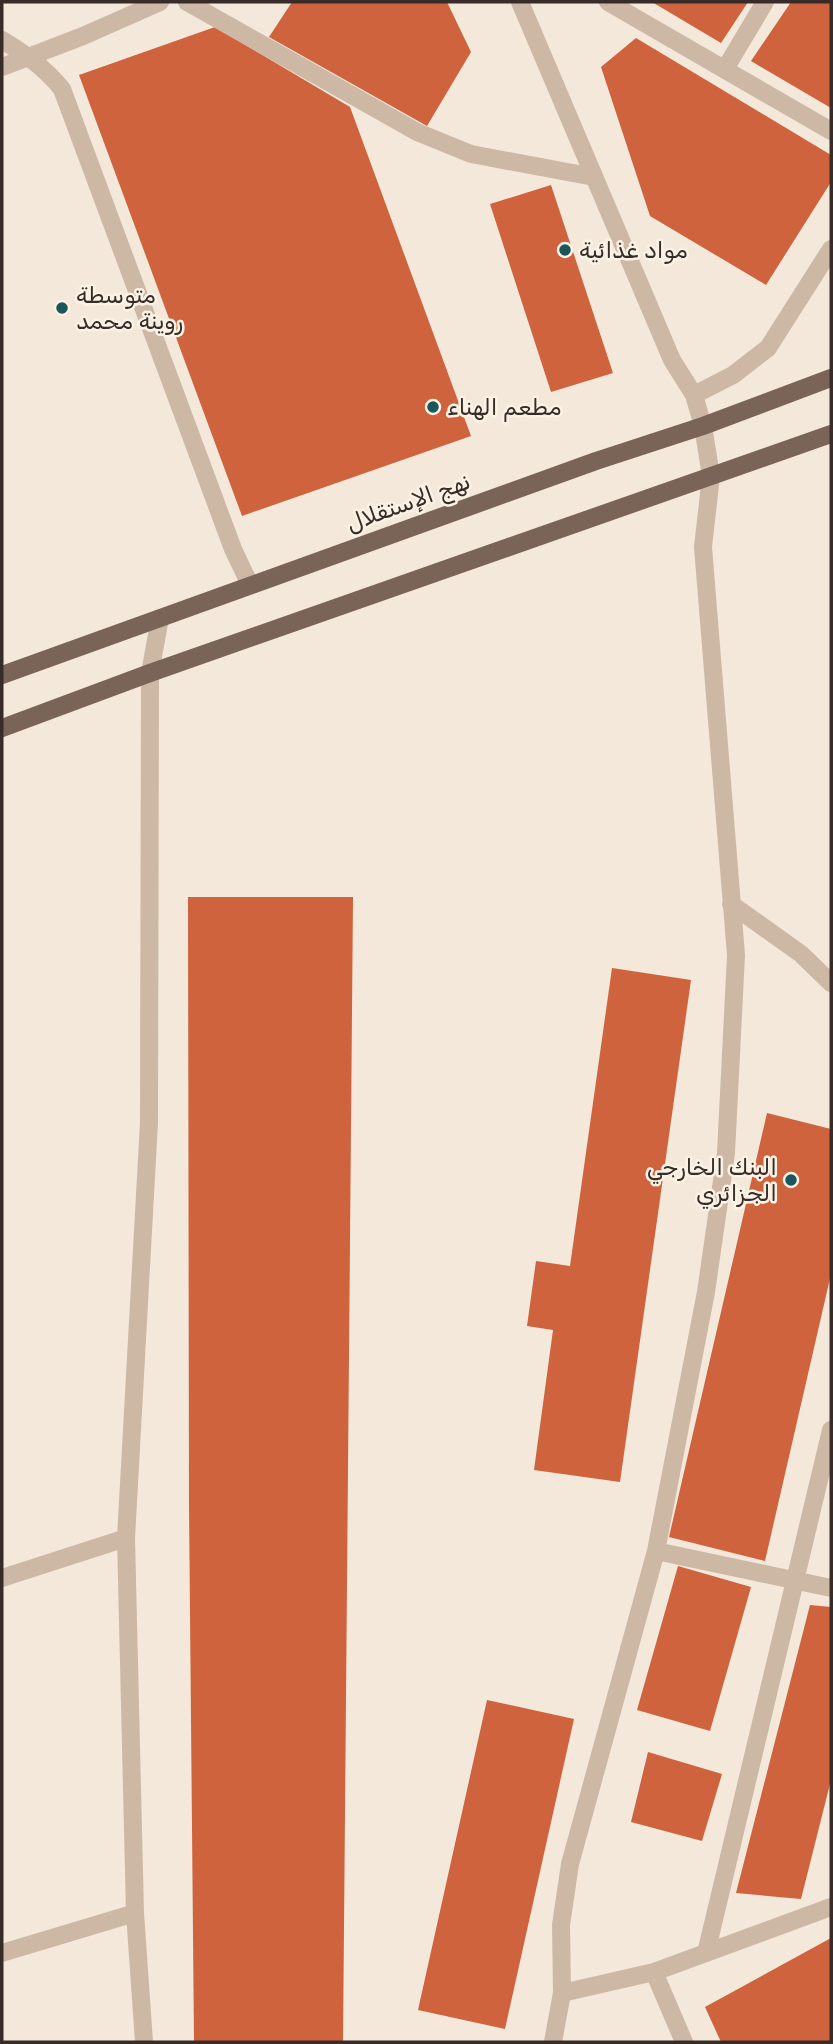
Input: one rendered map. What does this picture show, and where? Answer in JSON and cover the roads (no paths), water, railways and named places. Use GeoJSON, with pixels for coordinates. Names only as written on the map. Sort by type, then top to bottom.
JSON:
{"type":"FeatureCollection","features":[{"type":"Feature","properties":{"kind":"main road","name":"نهج الإستقلال"},"geometry":{"type":"LineString","coordinates":[[2,675],[831,378]]}},
{"type":"Feature","properties":{"kind":"main road"},"geometry":{"type":"LineString","coordinates":[[2,728],[150,673],[831,434]]}},
{"type":"Feature","properties":{"kind":"street"},"geometry":{"type":"LineString","coordinates":[[2,67],[160,2]]}},
{"type":"Feature","properties":{"kind":"street"},"geometry":{"type":"LineString","coordinates":[[187,2],[417,132],[471,154],[594,177]]}},
{"type":"Feature","properties":{"kind":"street"},"geometry":{"type":"LineString","coordinates":[[520,2],[672,360],[694,395],[703,426],[711,476],[703,547],[736,955],[726,1153],[706,1292],[656,1551],[570,1864],[561,1925],[562,1993],[553,2042]]}},
{"type":"Feature","properties":{"kind":"street"},"geometry":{"type":"LineString","coordinates":[[608,2],[831,131]]}},
{"type":"Feature","properties":{"kind":"street"},"geometry":{"type":"LineString","coordinates":[[725,69],[765,2]]}},
{"type":"Feature","properties":{"kind":"street"},"geometry":{"type":"LineString","coordinates":[[2,40],[31,57],[62,89],[233,549],[250,585]]}},
{"type":"Feature","properties":{"kind":"street"},"geometry":{"type":"LineString","coordinates":[[694,395],[733,375],[768,348],[831,249]]}},
{"type":"Feature","properties":{"kind":"street"},"geometry":{"type":"LineString","coordinates":[[144,2042],[135,1913],[126,1538],[149,1123],[150,673],[160,618]]}},
{"type":"Feature","properties":{"kind":"street"},"geometry":{"type":"LineString","coordinates":[[731,904],[801,954],[831,983]]}},
{"type":"Feature","properties":{"kind":"street"},"geometry":{"type":"LineString","coordinates":[[706,1952],[831,1430]]}},
{"type":"Feature","properties":{"kind":"street"},"geometry":{"type":"LineString","coordinates":[[2,1578],[126,1538]]}},
{"type":"Feature","properties":{"kind":"street"},"geometry":{"type":"LineString","coordinates":[[656,1551],[831,1588]]}},
{"type":"Feature","properties":{"kind":"street"},"geometry":{"type":"LineString","coordinates":[[562,1993],[654,1972],[831,1907]]}},
{"type":"Feature","properties":{"kind":"street"},"geometry":{"type":"LineString","coordinates":[[2,1953],[135,1913]]}},
{"type":"Feature","properties":{"kind":"street"},"geometry":{"type":"LineString","coordinates":[[654,1972],[684,2042]]}},
{"type":"Feature","properties":{"kind":"street"},"geometry":{"type":"LineString","coordinates":[[667,2042],[673,2017]]}},
{"type":"Feature","properties":{"kind":"place","name":"مواد غذائية"},"geometry":{"type":"Point","coordinates":[565,250]}},
{"type":"Feature","properties":{"kind":"place","name":"متوسطة روينة محمد"},"geometry":{"type":"Point","coordinates":[62,308]}},
{"type":"Feature","properties":{"kind":"place","name":"مطعم الهناء"},"geometry":{"type":"Point","coordinates":[433,407]}},
{"type":"Feature","properties":{"kind":"place","name":"البنك الخارجي الجزائري"},"geometry":{"type":"Point","coordinates":[791,1180]}}]}
